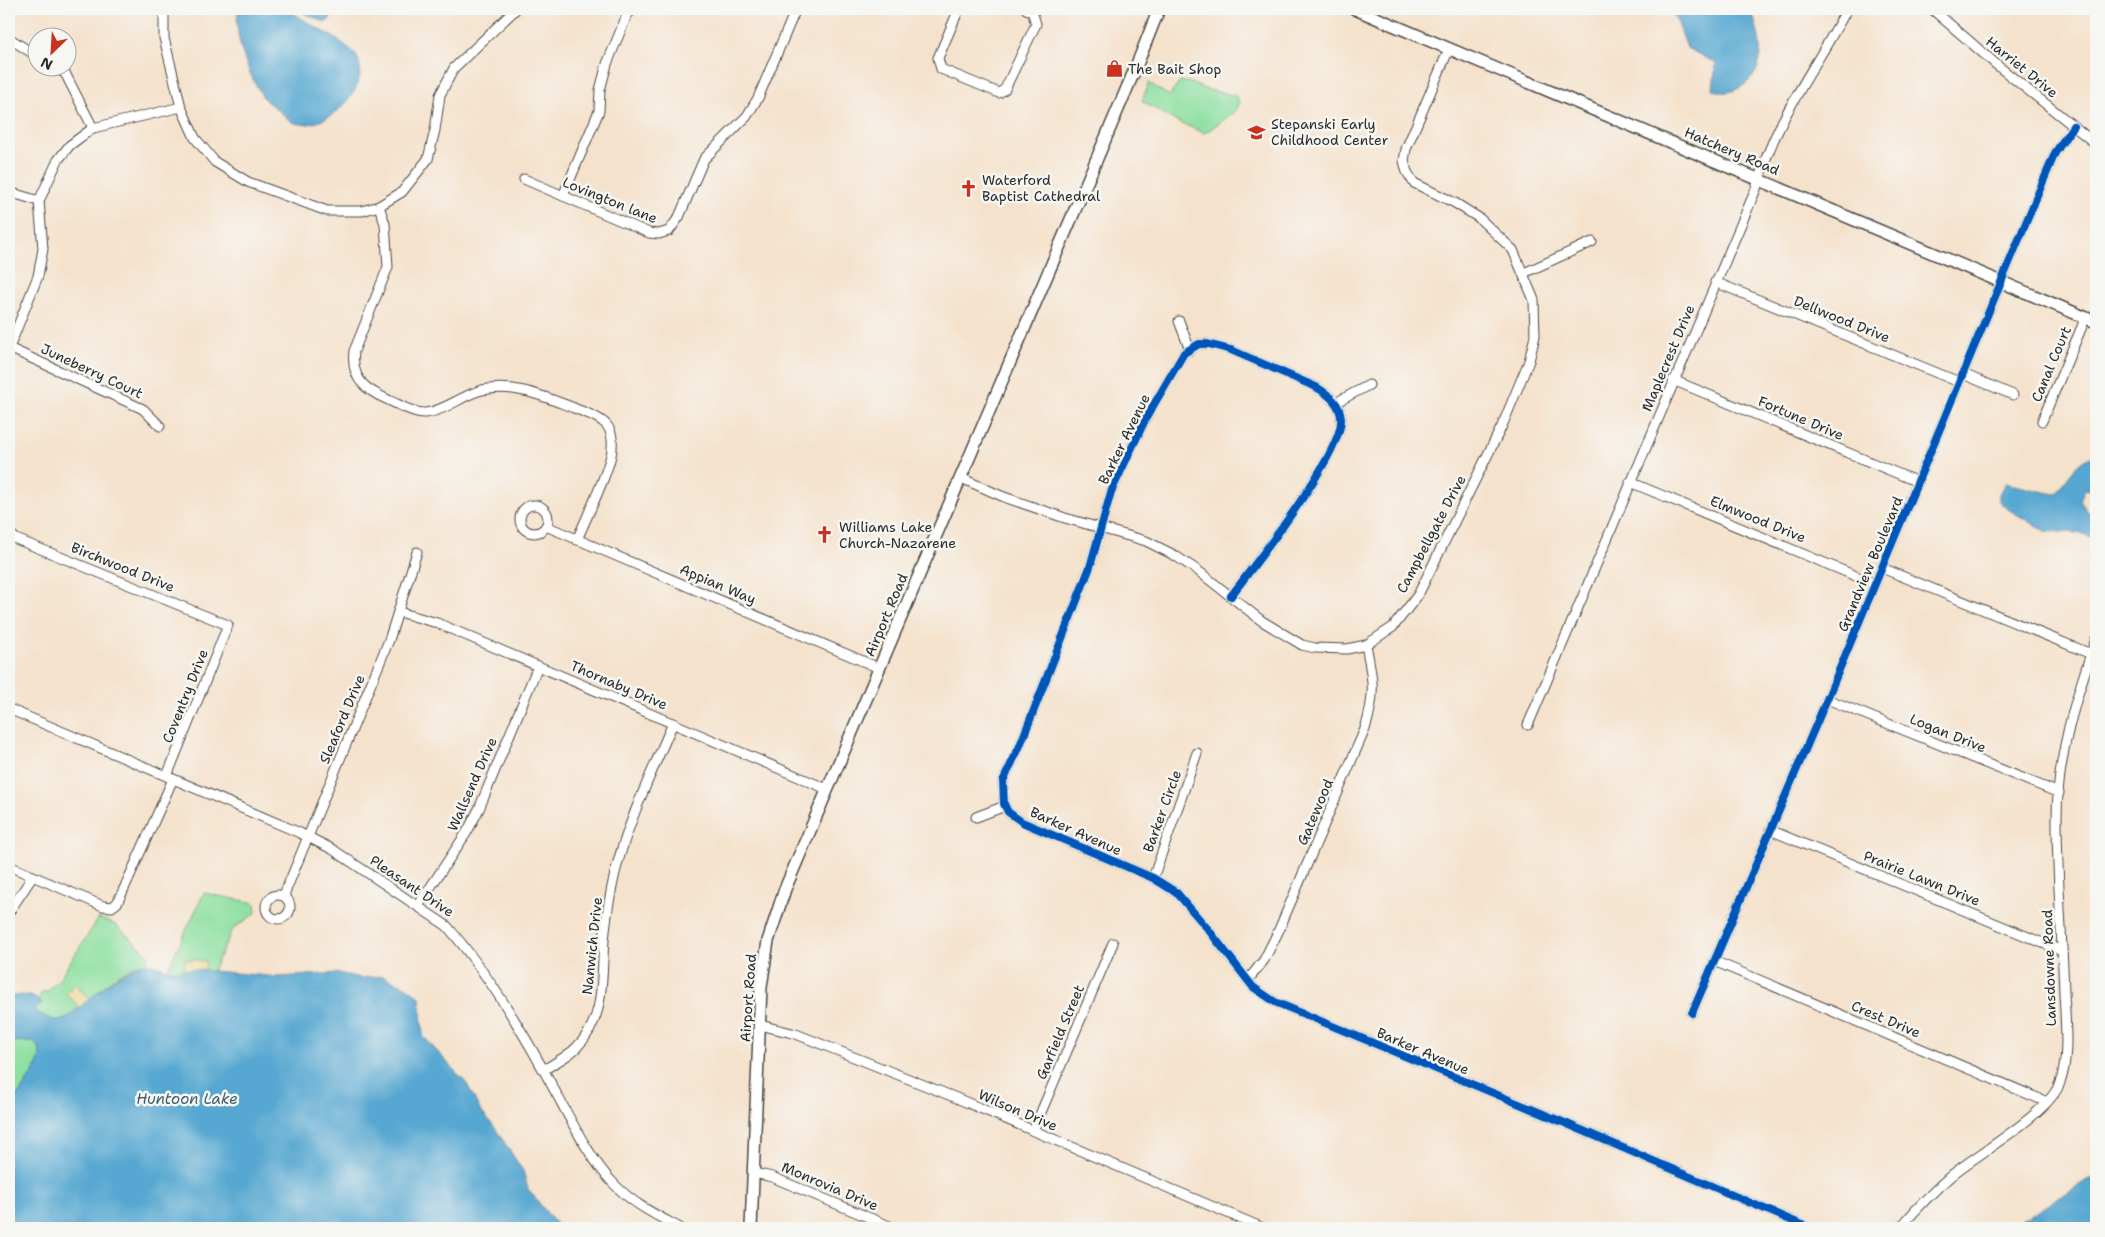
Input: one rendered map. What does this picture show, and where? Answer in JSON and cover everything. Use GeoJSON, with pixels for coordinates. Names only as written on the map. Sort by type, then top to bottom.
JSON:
{"type":"FeatureCollection","features":[{"type":"Feature","properties":{"kind":"street"},"geometry":{"type":"LineString","coordinates":[[164,9],[164,38],[181,107],[195,138],[214,162],[248,182],[327,211],[362,211],[379,206],[402,192],[428,159],[435,130],[440,95],[454,68],[516,9]]}},
{"type":"Feature","properties":{"kind":"street"},"geometry":{"type":"LineString","coordinates":[[563,196],[599,112],[600,90],[607,64],[632,9]]}},
{"type":"Feature","properties":{"kind":"street","name":"Lovington lane"},"geometry":{"type":"LineString","coordinates":[[524,179],[649,233],[659,234],[669,231],[679,217],[704,159],[747,116],[758,98],[796,9]]}},
{"type":"Feature","properties":{"kind":"street"},"geometry":{"type":"LineString","coordinates":[[959,9],[938,58],[941,69],[999,93],[1006,89],[1036,24],[1032,11],[1026,9]]}},
{"type":"Feature","properties":{"kind":"street","name":"Airport Road"},"geometry":{"type":"LineString","coordinates":[[751,1228],[763,971],[772,927],[785,889],[827,789],[1159,9]]}},
{"type":"Feature","properties":{"kind":"street","name":"Hatchery Road"},"geometry":{"type":"LineString","coordinates":[[1355,9],[2091,320]]}},
{"type":"Feature","properties":{"kind":"street","name":"Maplecrest Drive"},"geometry":{"type":"LineString","coordinates":[[1528,725],[1777,130],[1847,9]]}},
{"type":"Feature","properties":{"kind":"street","name":"Harriet Drive"},"geometry":{"type":"LineString","coordinates":[[1932,9],[1998,66],[2096,144]]}},
{"type":"Feature","properties":{"kind":"street"},"geometry":{"type":"LineString","coordinates":[[9,38],[28,50]]}},
{"type":"Feature","properties":{"kind":"street","name":"Campbellgate Drive"},"geometry":{"type":"LineString","coordinates":[[960,478],[1004,497],[1065,518],[1146,541],[1174,554],[1262,621],[1302,645],[1315,648],[1347,649],[1366,645],[1393,626],[1418,595],[1519,388],[1529,361],[1535,336],[1534,300],[1514,250],[1479,218],[1455,203],[1414,183],[1407,172],[1404,161],[1406,149],[1449,49]]}},
{"type":"Feature","properties":{"kind":"street"},"geometry":{"type":"LineString","coordinates":[[67,78],[93,128]]}},
{"type":"Feature","properties":{"kind":"street"},"geometry":{"type":"LineString","coordinates":[[9,348],[38,276],[43,249],[39,201],[58,160],[70,145],[93,128],[181,107]]}},
{"type":"Feature","properties":{"kind":"street","name":"Grandview Boulevard"},"geometry":{"type":"LineString","coordinates":[[1692,1013],[1827,699],[2055,153],[2072,126]]}},
{"type":"Feature","properties":{"kind":"street"},"geometry":{"type":"LineString","coordinates":[[9,192],[39,201]]}},
{"type":"Feature","properties":{"kind":"street"},"geometry":{"type":"LineString","coordinates":[[379,206],[385,224],[388,267],[354,351],[352,362],[357,376],[370,391],[403,407],[424,413],[443,408],[483,390],[514,388],[532,392],[603,421],[611,432],[613,450],[577,540]]}},
{"type":"Feature","properties":{"kind":"street"},"geometry":{"type":"LineString","coordinates":[[1524,273],[1592,242]]}},
{"type":"Feature","properties":{"kind":"street","name":"Dellwood Drive"},"geometry":{"type":"LineString","coordinates":[[1715,282],[1961,378],[2012,395]]}},
{"type":"Feature","properties":{"kind":"street","name":"Canal Court"},"geometry":{"type":"LineString","coordinates":[[2042,421],[2091,320]]}},
{"type":"Feature","properties":{"kind":"street"},"geometry":{"type":"LineString","coordinates":[[1179,321],[1190,350],[1199,344],[1208,344],[1231,350],[1316,387],[1328,394],[1335,403],[1341,417],[1340,430],[1333,445],[1297,506],[1231,596]]}},
{"type":"Feature","properties":{"kind":"street","name":"Juneberry Court"},"geometry":{"type":"LineString","coordinates":[[9,348],[143,409],[160,426]]}},
{"type":"Feature","properties":{"kind":"street","name":"Barker Avenue"},"geometry":{"type":"LineString","coordinates":[[1190,350],[1184,353],[1174,368],[1146,418],[1111,492],[1090,567],[1053,664],[1003,781],[1005,806],[1008,812],[1022,822],[1153,878],[1177,894],[1253,987],[1275,1002],[1565,1123],[1809,1228]]}},
{"type":"Feature","properties":{"kind":"street","name":"Fortune Drive"},"geometry":{"type":"LineString","coordinates":[[1673,380],[1918,482]]}},
{"type":"Feature","properties":{"kind":"street"},"geometry":{"type":"LineString","coordinates":[[1335,403],[1368,385]]}},
{"type":"Feature","properties":{"kind":"street","name":"Elmwood Drive"},"geometry":{"type":"LineString","coordinates":[[1630,482],[1875,584]]}},
{"type":"Feature","properties":{"kind":"street","name":"Appian Way"},"geometry":{"type":"LineString","coordinates":[[546,526],[879,668]]}},
{"type":"Feature","properties":{"kind":"street","name":"Birchwood Drive"},"geometry":{"type":"LineString","coordinates":[[9,533],[16,539],[228,625]]}},
{"type":"Feature","properties":{"kind":"street","name":"Sleaford Drive"},"geometry":{"type":"LineString","coordinates":[[284,895],[389,640],[417,552]]}},
{"type":"Feature","properties":{"kind":"street"},"geometry":{"type":"LineString","coordinates":[[1882,568],[2091,654]]}},
{"type":"Feature","properties":{"kind":"street","name":"Thornaby Drive"},"geometry":{"type":"LineString","coordinates":[[398,612],[437,623],[827,789]]}},
{"type":"Feature","properties":{"kind":"street","name":"Coventry Drive"},"geometry":{"type":"LineString","coordinates":[[33,876],[103,906],[112,908],[117,903],[170,778],[228,625]]}},
{"type":"Feature","properties":{"kind":"street","name":"Lansdowne Road"},"geometry":{"type":"LineString","coordinates":[[1900,1228],[1952,1175],[2047,1102],[2060,1085],[2064,1064],[2057,816],[2063,756],[2072,709],[2096,639]]}},
{"type":"Feature","properties":{"kind":"street","name":"Gatewood"},"geometry":{"type":"LineString","coordinates":[[1248,980],[1264,960],[1278,932],[1365,729],[1372,706],[1373,679],[1366,645]]}},
{"type":"Feature","properties":{"kind":"street","name":"Wallsend Drive"},"geometry":{"type":"LineString","coordinates":[[418,906],[467,832],[538,666]]}},
{"type":"Feature","properties":{"kind":"street","name":"Logan Drive"},"geometry":{"type":"LineString","coordinates":[[1827,699],[2059,793]]}},
{"type":"Feature","properties":{"kind":"street","name":"Pleasant Drive"},"geometry":{"type":"LineString","coordinates":[[9,709],[308,837],[332,849],[447,926],[462,943],[518,1023],[591,1152],[613,1183],[644,1208],[680,1228]]}},
{"type":"Feature","properties":{"kind":"street","name":"Nanwich Drive"},"geometry":{"type":"LineString","coordinates":[[544,1070],[576,1048],[595,1018],[600,1002],[604,939],[615,874],[630,823],[673,723]]}},
{"type":"Feature","properties":{"kind":"street","name":"Barker Circle"},"geometry":{"type":"LineString","coordinates":[[1153,878],[1198,753]]}},
{"type":"Feature","properties":{"kind":"street"},"geometry":{"type":"LineString","coordinates":[[976,817],[1005,806]]}},
{"type":"Feature","properties":{"kind":"street","name":"Prairie Lawn Drive"},"geometry":{"type":"LineString","coordinates":[[1770,830],[2062,951]]}},
{"type":"Feature","properties":{"kind":"street"},"geometry":{"type":"LineString","coordinates":[[9,866],[33,876],[9,912]]}},
{"type":"Feature","properties":{"kind":"street","name":"Garfield Street"},"geometry":{"type":"LineString","coordinates":[[1033,1131],[1113,943]]}},
{"type":"Feature","properties":{"kind":"street","name":"Crest Drive"},"geometry":{"type":"LineString","coordinates":[[1714,961],[2047,1102]]}},
{"type":"Feature","properties":{"kind":"street","name":"Wilson Drive"},"geometry":{"type":"LineString","coordinates":[[760,1025],[796,1034],[1263,1228]]}},
{"type":"Feature","properties":{"kind":"street","name":"Monrovia Drive"},"geometry":{"type":"LineString","coordinates":[[754,1173],[772,1177],[894,1228]]}},
{"type":"Feature","properties":{"kind":"green space"},"geometry":{"type":"Polygon","coordinates":[[[1180,82],[1188,82],[1205,89],[1236,96],[1240,102],[1236,111],[1205,133],[1175,121],[1142,101],[1149,83],[1169,96],[1180,82]]]}},
{"type":"Feature","properties":{"kind":"green space"},"geometry":{"type":"Polygon","coordinates":[[[204,893],[255,903],[256,913],[233,929],[212,972],[167,970],[204,893]]]}},
{"type":"Feature","properties":{"kind":"green space"},"geometry":{"type":"Polygon","coordinates":[[[99,918],[114,924],[149,955],[146,964],[138,965],[120,974],[68,1018],[55,1021],[44,1017],[35,1010],[42,1003],[38,999],[42,992],[47,992],[59,979],[99,918]]]}},
{"type":"Feature","properties":{"kind":"green space"},"geometry":{"type":"Polygon","coordinates":[[[9,1041],[33,1042],[40,1049],[37,1066],[33,1074],[9,1109],[9,1041]]]}},
{"type":"Feature","properties":{"kind":"sand"},"geometry":{"type":"Polygon","coordinates":[[[185,959],[206,961],[205,971],[184,970],[185,959]]]}},
{"type":"Feature","properties":{"kind":"sand"},"geometry":{"type":"Polygon","coordinates":[[[76,984],[89,1000],[80,1008],[66,993],[76,984]]]}},
{"type":"Feature","properties":{"kind":"water"},"geometry":{"type":"Polygon","coordinates":[[[239,9],[285,9],[335,38],[355,53],[360,69],[359,81],[345,103],[324,119],[312,124],[300,124],[289,120],[267,102],[244,59],[237,27],[239,9]]]}},
{"type":"Feature","properties":{"kind":"water"},"geometry":{"type":"Polygon","coordinates":[[[293,9],[329,9],[331,17],[325,22],[293,9]]]}},
{"type":"Feature","properties":{"kind":"water"},"geometry":{"type":"Polygon","coordinates":[[[1667,9],[1751,9],[1760,41],[1760,52],[1756,72],[1749,81],[1729,92],[1720,92],[1713,89],[1716,63],[1687,48],[1677,21],[1667,9]]]}},
{"type":"Feature","properties":{"kind":"water"},"geometry":{"type":"Polygon","coordinates":[[[2096,456],[2096,491],[2085,489],[2080,500],[2086,511],[2096,517],[2096,539],[2081,533],[2045,531],[2006,508],[1999,501],[1999,494],[2005,483],[2054,494],[2057,493],[2078,465],[2096,456]]]}},
{"type":"Feature","properties":{"kind":"water","name":"Huntoon Lake"},"geometry":{"type":"Polygon","coordinates":[[[140,964],[152,964],[172,971],[191,969],[279,977],[338,973],[361,978],[383,976],[407,987],[420,997],[423,1036],[467,1084],[480,1110],[495,1128],[523,1171],[528,1189],[559,1228],[9,1228],[9,1109],[36,1068],[40,1057],[40,1049],[33,1042],[9,1041],[9,997],[22,995],[36,998],[42,1003],[35,1010],[36,1012],[53,1020],[64,1020],[115,978],[140,964]]]}},
{"type":"Feature","properties":{"kind":"water"},"geometry":{"type":"Polygon","coordinates":[[[2096,1177],[2096,1228],[2012,1228],[2022,1219],[2029,1217],[2087,1180],[2096,1177]]]}},
{"type":"Feature","properties":{"kind":"cycle path"},"geometry":{"type":"LineString","coordinates":[[1692,1013],[1827,699],[2055,153],[2073,126]]}},
{"type":"Feature","properties":{"kind":"cycle path"},"geometry":{"type":"LineString","coordinates":[[1231,596],[1277,535],[1314,481],[1338,434],[1341,418],[1336,403],[1316,387],[1231,350],[1208,344],[1199,344],[1184,353],[1146,418],[1111,492],[1090,567],[1019,748],[1003,781],[1004,804],[1008,812],[1022,822],[1153,878],[1177,893],[1253,987],[1275,1002],[1565,1123],[1809,1228]]}},
{"type":"Feature","properties":{"kind":"place","name":"The Bait Shop"},"geometry":{"type":"Point","coordinates":[1114,69]}},
{"type":"Feature","properties":{"kind":"place","name":"Stepanski Early Childhood Center"},"geometry":{"type":"Point","coordinates":[1257,132]}},
{"type":"Feature","properties":{"kind":"place","name":"Waterford Baptist Cathedral"},"geometry":{"type":"Point","coordinates":[968,188]}},
{"type":"Feature","properties":{"kind":"place","name":"Williams Lake Church-Nazarene"},"geometry":{"type":"Point","coordinates":[825,535]}}]}
